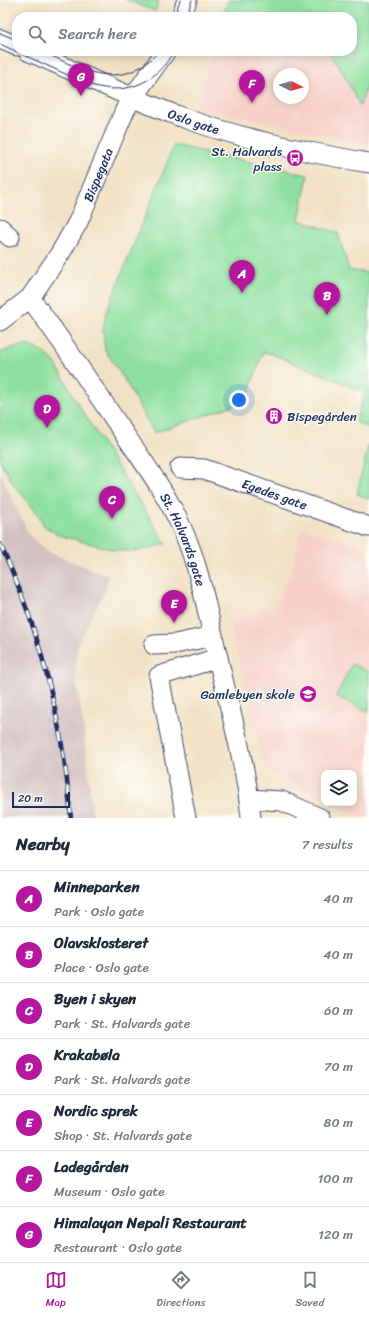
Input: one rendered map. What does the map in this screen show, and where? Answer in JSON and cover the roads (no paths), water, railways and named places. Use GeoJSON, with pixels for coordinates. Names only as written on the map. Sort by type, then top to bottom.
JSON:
{"type":"FeatureCollection","features":[{"type":"Feature","properties":{"kind":"street"},"geometry":{"type":"LineString","coordinates":[[183,12],[187,0]]}},
{"type":"Feature","properties":{"kind":"street"},"geometry":{"type":"LineString","coordinates":[[0,39],[12,44]]}},
{"type":"Feature","properties":{"kind":"street","name":"Oslo gate"},"geometry":{"type":"LineString","coordinates":[[39,56],[133,97],[180,116],[218,129],[314,152],[369,163]]}},
{"type":"Feature","properties":{"kind":"street","name":"Bispegata"},"geometry":{"type":"LineString","coordinates":[[0,321],[30,298],[54,263],[78,222],[117,128],[133,97],[162,56]]}},
{"type":"Feature","properties":{"kind":"street","name":"St. Halvards gate"},"geometry":{"type":"LineString","coordinates":[[30,298],[89,381],[148,469],[184,532],[192,555],[213,636],[241,755],[251,818]]}},
{"type":"Feature","properties":{"kind":"street","name":"Egedes gate"},"geometry":{"type":"LineString","coordinates":[[180,468],[204,470],[369,527]]}},
{"type":"Feature","properties":{"kind":"street"},"geometry":{"type":"LineString","coordinates":[[154,645],[175,644],[213,636]]}},
{"type":"Feature","properties":{"kind":"street"},"geometry":{"type":"LineString","coordinates":[[186,818],[159,676],[218,658]]}},
{"type":"Feature","properties":{"kind":"street"},"geometry":{"type":"LineString","coordinates":[[249,799],[282,800],[320,818]]}},
{"type":"Feature","properties":{"kind":"tram line"},"geometry":{"type":"LineString","coordinates":[[176,12],[180,0]]}},
{"type":"Feature","properties":{"kind":"tram line"},"geometry":{"type":"LineString","coordinates":[[188,12],[192,0]]}},
{"type":"Feature","properties":{"kind":"tram line"},"geometry":{"type":"LineString","coordinates":[[0,33],[12,38]]}},
{"type":"Feature","properties":{"kind":"tram line"},"geometry":{"type":"LineString","coordinates":[[0,44],[12,50]]}},
{"type":"Feature","properties":{"kind":"tram line"},"geometry":{"type":"LineString","coordinates":[[26,56],[85,83],[112,89],[125,88],[147,80],[157,73],[171,56]]}},
{"type":"Feature","properties":{"kind":"tram line"},"geometry":{"type":"LineString","coordinates":[[52,56],[87,71],[116,75],[130,72],[145,64],[154,56]]}},
{"type":"Feature","properties":{"kind":"railway"},"geometry":{"type":"LineString","coordinates":[[0,544],[27,609],[48,678],[62,747],[71,818]]}},
{"type":"Feature","properties":{"kind":"place","name":"Himalayan Nepali Restaurant"},"geometry":{"type":"Point","coordinates":[81,96]}},
{"type":"Feature","properties":{"kind":"place","name":"Ladegården"},"geometry":{"type":"Point","coordinates":[252,103]}},
{"type":"Feature","properties":{"kind":"place","name":"St. Halvards plass"},"geometry":{"type":"Point","coordinates":[295,158]}},
{"type":"Feature","properties":{"kind":"place","name":"Minneparken"},"geometry":{"type":"Point","coordinates":[242,293]}},
{"type":"Feature","properties":{"kind":"place","name":"Olavsklosteret"},"geometry":{"type":"Point","coordinates":[327,315]}},
{"type":"Feature","properties":{"kind":"place","name":"Bispegården"},"geometry":{"type":"Point","coordinates":[274,416]}},
{"type":"Feature","properties":{"kind":"place","name":"Krakabøla"},"geometry":{"type":"Point","coordinates":[47,428]}},
{"type":"Feature","properties":{"kind":"place","name":"Byen i skyen"},"geometry":{"type":"Point","coordinates":[112,519]}},
{"type":"Feature","properties":{"kind":"place","name":"Nordic sprek"},"geometry":{"type":"Point","coordinates":[174,623]}},
{"type":"Feature","properties":{"kind":"place","name":"Gamlebyen skole"},"geometry":{"type":"Point","coordinates":[308,694]}}]}
